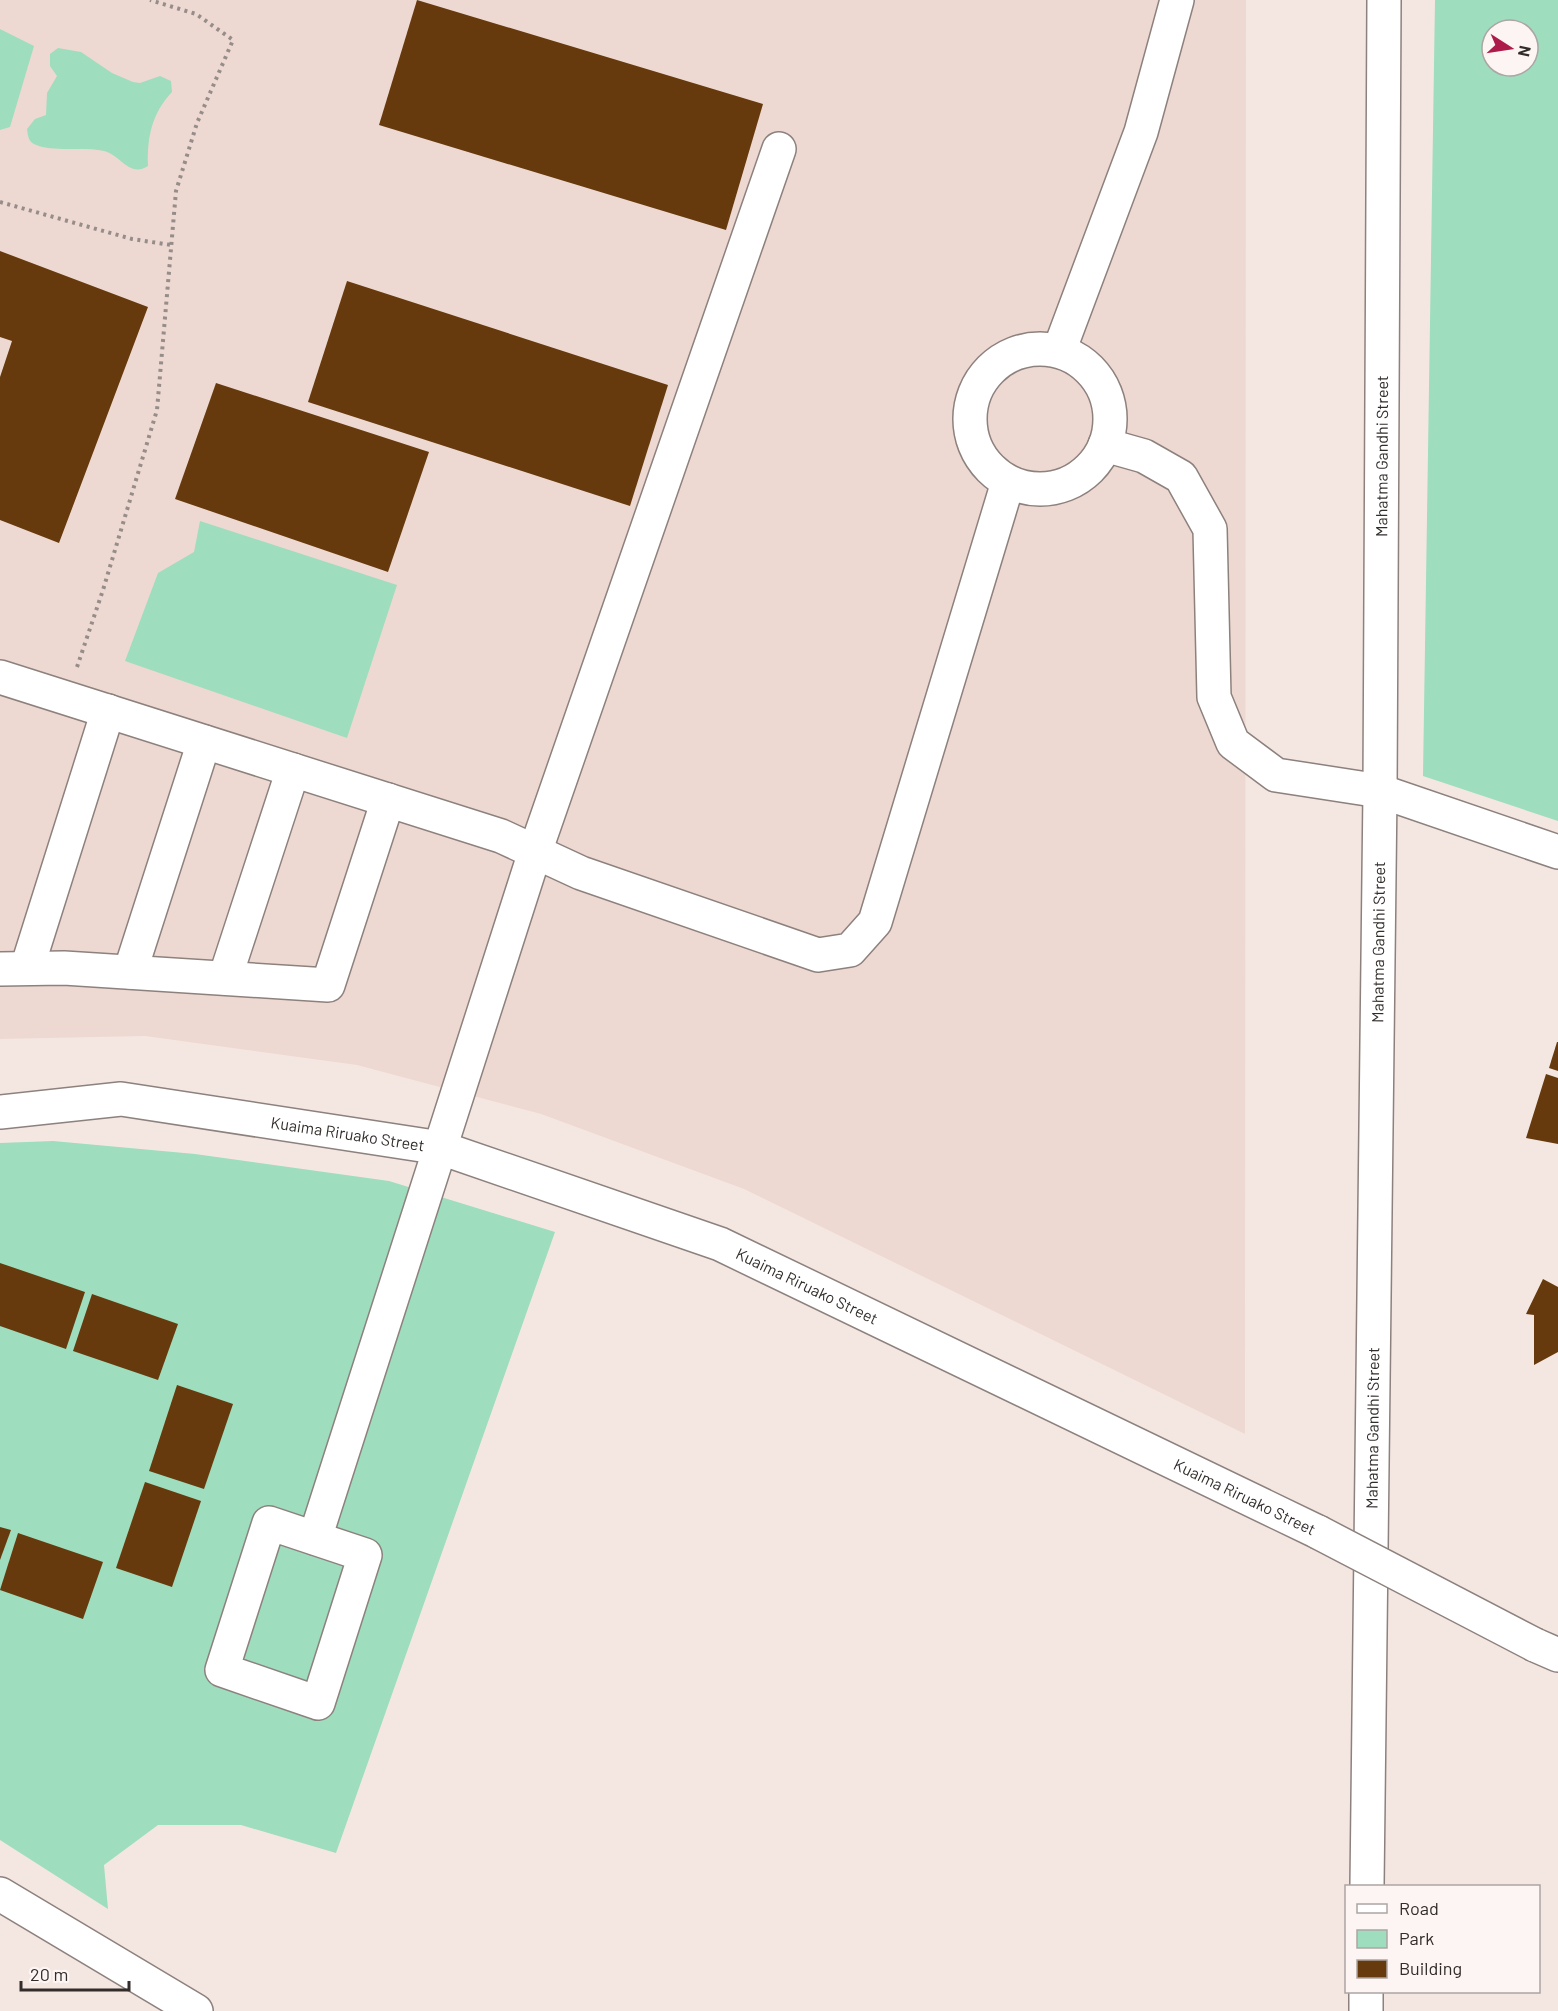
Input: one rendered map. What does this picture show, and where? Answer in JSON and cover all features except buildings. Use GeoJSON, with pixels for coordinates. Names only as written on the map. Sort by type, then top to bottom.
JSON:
{"type":"FeatureCollection","features":[{"type":"Feature","properties":{"kind":"main road"},"geometry":{"type":"LineString","coordinates":[[1059,351],[1141,132],[1176,0]]}},
{"type":"Feature","properties":{"kind":"main road","name":"Mahatma Gandhi Street"},"geometry":{"type":"LineString","coordinates":[[1367,1885],[1380,792],[1384,0]]}},
{"type":"Feature","properties":{"kind":"main road"},"geometry":{"type":"LineString","coordinates":[[315,1538],[535,852],[779,148]]}},
{"type":"Feature","properties":{"kind":"main road"},"geometry":{"type":"LineString","coordinates":[[1037,349],[1059,351],[1080,361],[1097,378],[1107,399],[1110,422],[1106,445],[1093,465],[1075,480],[1054,489],[1030,489],[1008,482],[990,468],[983,459],[977,449],[971,428],[972,404],[980,383],[995,366],[1014,354],[1037,349]]}},
{"type":"Feature","properties":{"kind":"main road"},"geometry":{"type":"LineString","coordinates":[[1106,445],[1144,456],[1181,477],[1210,529],[1214,697],[1233,743],[1276,775],[1380,792],[1558,852]]}},
{"type":"Feature","properties":{"kind":"main road"},"geometry":{"type":"LineString","coordinates":[[0,678],[501,836],[581,873],[818,955],[850,950],[875,922],[1008,482]]}},
{"type":"Feature","properties":{"kind":"main road"},"geometry":{"type":"LineString","coordinates":[[108,711],[13,969],[130,972],[328,985],[388,800]]}},
{"type":"Feature","properties":{"kind":"main road"},"geometry":{"type":"LineString","coordinates":[[130,972],[204,742]]}},
{"type":"Feature","properties":{"kind":"main road"},"geometry":{"type":"LineString","coordinates":[[225,978],[293,770]]}},
{"type":"Feature","properties":{"kind":"main road","name":"Kuaima Riruako Street"},"geometry":{"type":"LineString","coordinates":[[0,1112],[121,1099],[441,1148],[720,1244],[1318,1533],[1546,1650]]}},
{"type":"Feature","properties":{"kind":"main road"},"geometry":{"type":"LineString","coordinates":[[269,1523],[315,1538],[365,1555],[318,1703],[222,1670],[269,1523]]}},
{"type":"Feature","properties":{"kind":"main road"},"geometry":{"type":"LineString","coordinates":[[0,1893],[196,2011]]}},
{"type":"Feature","properties":{"kind":"main road"},"geometry":{"type":"LineString","coordinates":[[1366,1993],[1366,2011]]}},
{"type":"Feature","properties":{"kind":"path"},"geometry":{"type":"LineString","coordinates":[[66,698],[104,590],[157,410],[176,190],[197,123],[233,40],[196,14],[150,0]]}},
{"type":"Feature","properties":{"kind":"path"},"geometry":{"type":"LineString","coordinates":[[0,202],[132,239],[171,245]]}},
{"type":"Feature","properties":{"kind":"shaded area"},"geometry":{"type":"Polygon","coordinates":[[[0,0],[1246,0],[1245,1434],[744,1189],[541,1114],[357,1065],[145,1036],[0,1039],[0,0]]]}},
{"type":"Feature","properties":{"kind":"green space"},"geometry":{"type":"Polygon","coordinates":[[[1435,0],[1558,0],[1558,821],[1423,776],[1435,0]]]}},
{"type":"Feature","properties":{"kind":"green space"},"geometry":{"type":"Polygon","coordinates":[[[0,29],[34,46],[10,127],[0,130],[0,29]]]}},
{"type":"Feature","properties":{"kind":"green space"},"geometry":{"type":"Polygon","coordinates":[[[58,48],[81,52],[112,73],[133,82],[140,83],[160,76],[171,81],[172,92],[160,108],[152,126],[148,166],[141,169],[130,168],[104,151],[41,147],[31,141],[27,129],[35,119],[46,115],[47,93],[57,76],[50,66],[50,54],[58,48]]]}},
{"type":"Feature","properties":{"kind":"green space"},"geometry":{"type":"Polygon","coordinates":[[[200,521],[397,585],[347,738],[125,661],[158,573],[194,552],[200,521]]]}},
{"type":"Feature","properties":{"kind":"green space"},"geometry":{"type":"Polygon","coordinates":[[[53,1141],[195,1154],[389,1181],[555,1232],[336,1853],[241,1825],[158,1825],[104,1865],[108,1909],[0,1840],[0,1143],[53,1141]]]}}]}
